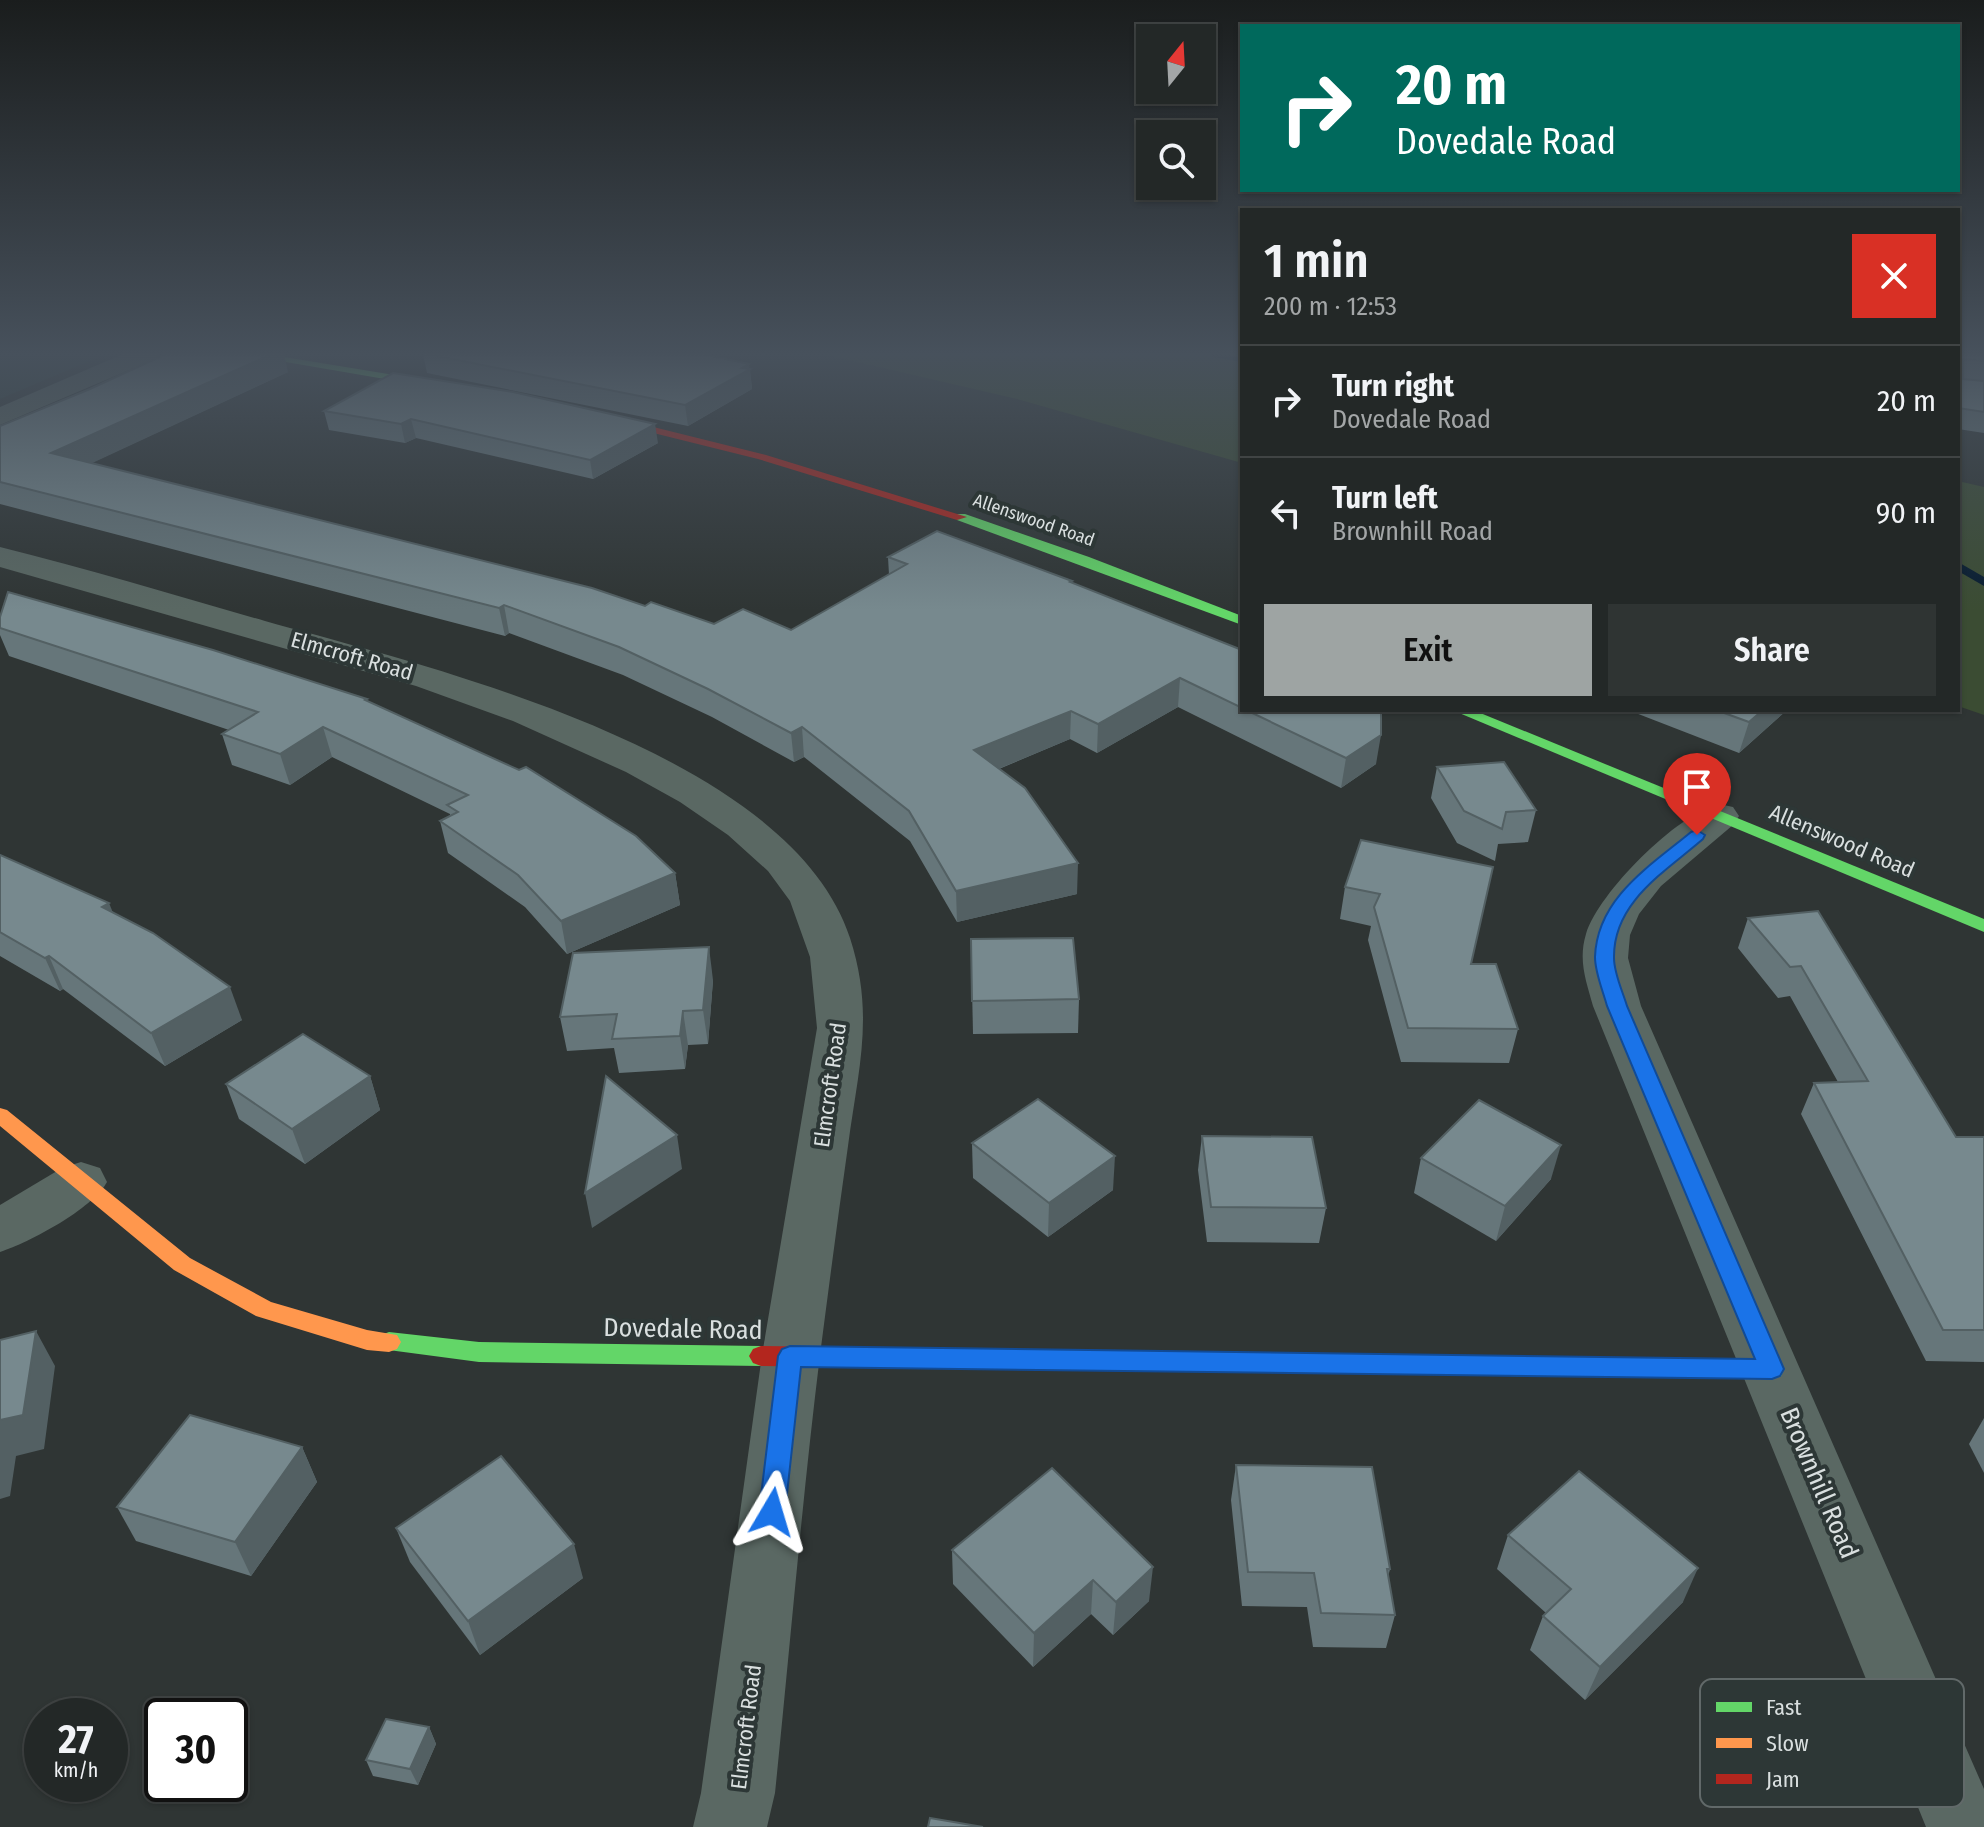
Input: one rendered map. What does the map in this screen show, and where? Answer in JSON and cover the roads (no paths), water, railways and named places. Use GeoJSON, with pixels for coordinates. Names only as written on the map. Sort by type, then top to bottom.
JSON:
{"type":"FeatureCollection","features":[{"type":"Feature","properties":{"kind":"street","name":"Allenswood Road"},"geometry":{"type":"LineString","coordinates":[[693,439],[787,462],[1046,543],[1240,620]]}},
{"type":"Feature","properties":{"kind":"street","name":"Elmcroft Road"},"geometry":{"type":"LineString","coordinates":[[0,557],[498,700],[578,734],[682,788],[735,820],[775,855],[811,899],[830,950],[841,1020],[790,1356],[738,1793],[730,1827]]}},
{"type":"Feature","properties":{"kind":"street","name":"Allenswood Road"},"geometry":{"type":"LineString","coordinates":[[1465,712],[1984,926]]}},
{"type":"Feature","properties":{"kind":"street","name":"Brownhill Road"},"geometry":{"type":"LineString","coordinates":[[1719,816],[1629,893],[1609,923],[1604,960],[1617,1006],[1901,1679]]}},
{"type":"Feature","properties":{"kind":"street","name":"Dovedale Road"},"geometry":{"type":"LineString","coordinates":[[0,1115],[182,1264],[264,1309],[367,1340],[479,1352],[1772,1369]]}},
{"type":"Feature","properties":{"kind":"street"},"geometry":{"type":"LineString","coordinates":[[0,1231],[81,1182]]}},
{"type":"Feature","properties":{"kind":"street","name":"Brownhill Road"},"geometry":{"type":"LineString","coordinates":[[1955,1807],[1963,1827]]}},
{"type":"Feature","properties":{"kind":"waterway"},"geometry":{"type":"LineString","coordinates":[[1960,567],[1984,582]]}}]}
